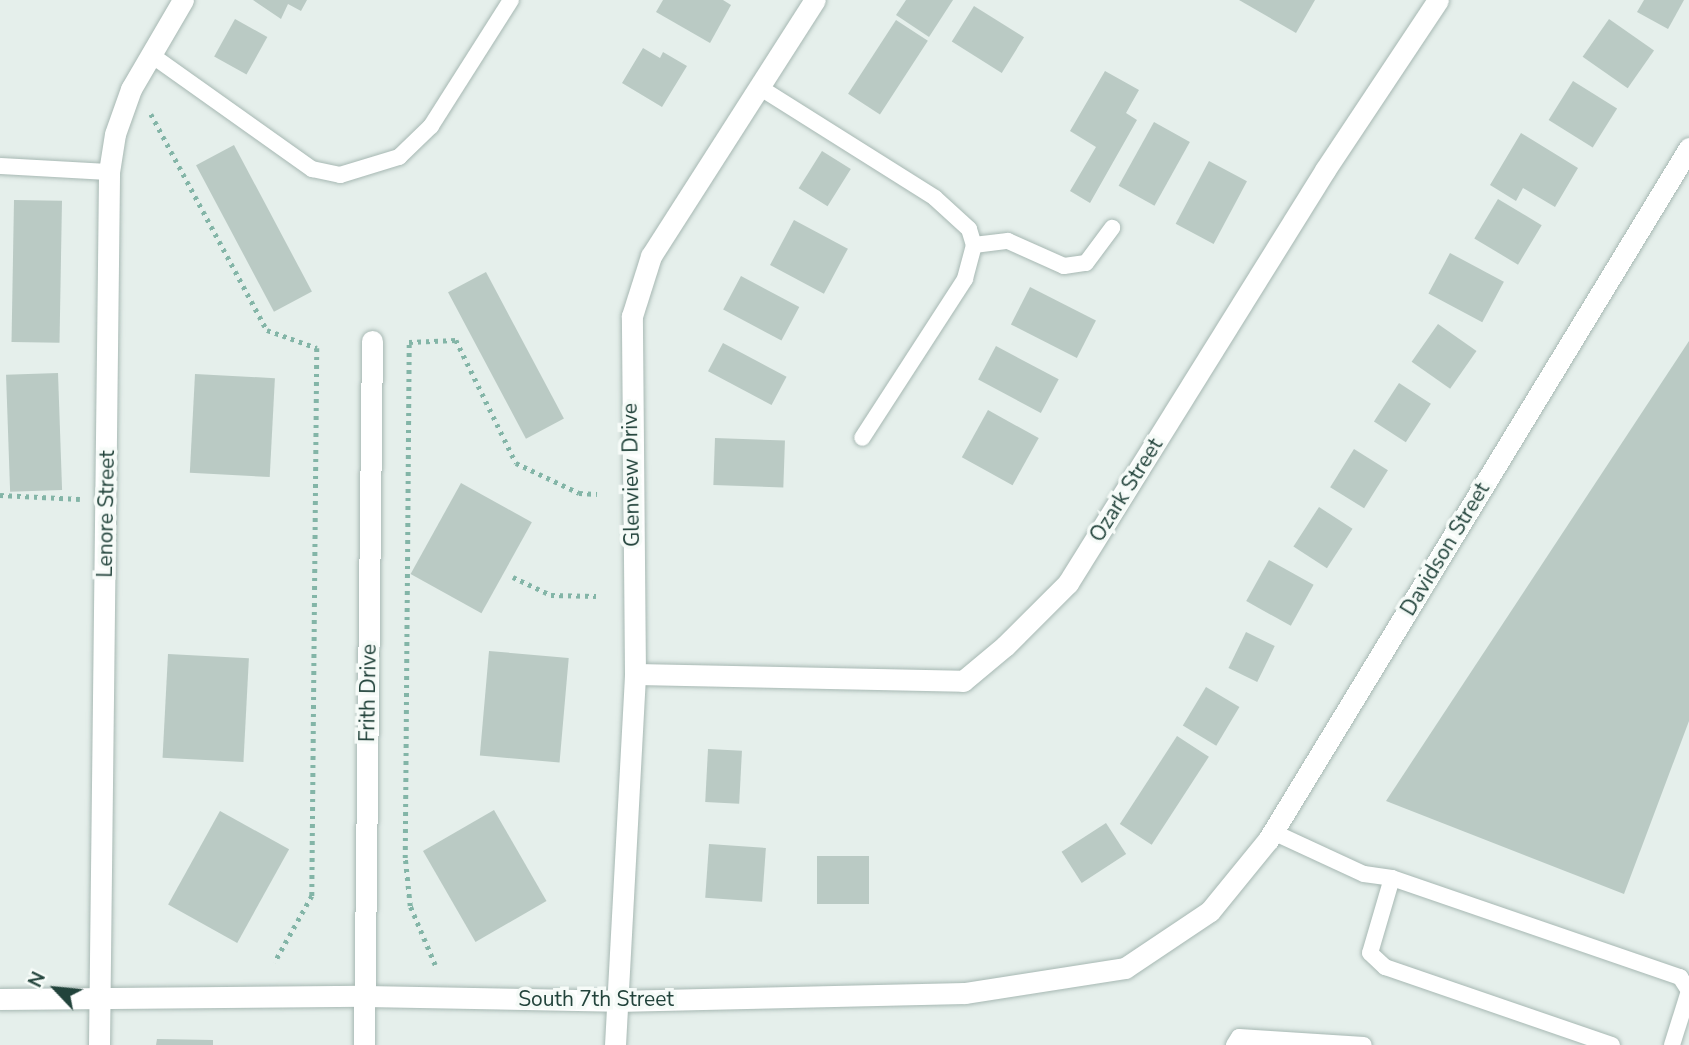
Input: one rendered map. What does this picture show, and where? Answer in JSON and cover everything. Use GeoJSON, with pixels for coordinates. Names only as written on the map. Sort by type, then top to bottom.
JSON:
{"type":"FeatureCollection","features":[{"type":"Feature","properties":{"kind":"street","name":"Lenore Street"},"geometry":{"type":"LineString","coordinates":[[99,1045],[109,172],[115,134],[150,54],[183,0]]}},
{"type":"Feature","properties":{"kind":"street","name":"Glenview Drive"},"geometry":{"type":"LineString","coordinates":[[615,1045],[635,674],[632,316],[652,256],[815,0]]}},
{"type":"Feature","properties":{"kind":"street","name":"Ozark Street"},"geometry":{"type":"LineString","coordinates":[[635,674],[963,681],[1005,646],[1068,583],[1325,170],[1438,0]]}},
{"type":"Feature","properties":{"kind":"street","name":"Davidson Street"},"geometry":{"type":"LineString","coordinates":[[1181,935],[1210,911],[1273,832],[1689,148]]}},
{"type":"Feature","properties":{"kind":"street","name":"Frith Drive"},"geometry":{"type":"LineString","coordinates":[[364,1045],[372,341]]}},
{"type":"Feature","properties":{"kind":"street","name":"South 7th Street"},"geometry":{"type":"LineString","coordinates":[[0,999],[365,996],[616,1001],[965,993],[1125,968],[1181,935]]}},
{"type":"Feature","properties":{"kind":"lane"},"geometry":{"type":"LineString","coordinates":[[150,54],[312,169],[340,175],[399,157],[431,126],[511,0]]}},
{"type":"Feature","properties":{"kind":"lane"},"geometry":{"type":"LineString","coordinates":[[759,88],[935,198],[969,229],[974,245],[965,279],[862,438]]}},
{"type":"Feature","properties":{"kind":"lane"},"geometry":{"type":"LineString","coordinates":[[0,166],[109,172]]}},
{"type":"Feature","properties":{"kind":"lane"},"geometry":{"type":"LineString","coordinates":[[974,245],[1009,241],[1064,266],[1086,262],[1112,228]]}},
{"type":"Feature","properties":{"kind":"lane"},"geometry":{"type":"LineString","coordinates":[[1273,832],[1364,874],[1392,878],[1681,978],[1689,991],[1672,1045]]}},
{"type":"Feature","properties":{"kind":"lane"},"geometry":{"type":"LineString","coordinates":[[1392,878],[1370,953],[1385,967],[1612,1045]]}},
{"type":"Feature","properties":{"kind":"lane"},"geometry":{"type":"LineString","coordinates":[[1234,1045],[1239,1037],[1364,1045]]}},
{"type":"Feature","properties":{"kind":"path"},"geometry":{"type":"LineString","coordinates":[[150,113],[267,330],[317,348],[312,896],[275,962]]}},
{"type":"Feature","properties":{"kind":"path"},"geometry":{"type":"LineString","coordinates":[[435,965],[410,906],[405,858],[409,342],[456,340],[516,463],[579,493],[597,494]]}},
{"type":"Feature","properties":{"kind":"path"},"geometry":{"type":"LineString","coordinates":[[0,495],[80,499]]}},
{"type":"Feature","properties":{"kind":"path"},"geometry":{"type":"LineString","coordinates":[[513,577],[551,595],[596,596]]}},
{"type":"Feature","properties":{"kind":"building"},"geometry":{"type":"Polygon","coordinates":[[[253,0],[307,0],[301,11],[288,4],[281,19],[253,0]]]}},
{"type":"Feature","properties":{"kind":"building"},"geometry":{"type":"Polygon","coordinates":[[[663,0],[723,0],[731,5],[710,43],[656,12],[663,0]]]}},
{"type":"Feature","properties":{"kind":"building"},"geometry":{"type":"Polygon","coordinates":[[[906,0],[953,0],[929,37],[896,15],[906,0]]]}},
{"type":"Feature","properties":{"kind":"building"},"geometry":{"type":"Polygon","coordinates":[[[1239,0],[1315,0],[1296,33],[1239,0]]]}},
{"type":"Feature","properties":{"kind":"building"},"geometry":{"type":"Polygon","coordinates":[[[1644,0],[1684,0],[1668,29],[1637,12],[1644,0]]]}},
{"type":"Feature","properties":{"kind":"building"},"geometry":{"type":"Polygon","coordinates":[[[974,6],[1024,37],[1002,73],[952,42],[974,6]]]}},
{"type":"Feature","properties":{"kind":"building"},"geometry":{"type":"Polygon","coordinates":[[[235,19],[267,37],[247,75],[214,57],[235,19]]]}},
{"type":"Feature","properties":{"kind":"building"},"geometry":{"type":"Polygon","coordinates":[[[1609,19],[1654,51],[1628,88],[1583,57],[1609,19]]]}},
{"type":"Feature","properties":{"kind":"building"},"geometry":{"type":"Polygon","coordinates":[[[896,20],[928,41],[880,114],[848,94],[896,20]]]}},
{"type":"Feature","properties":{"kind":"building"},"geometry":{"type":"Polygon","coordinates":[[[643,48],[660,58],[663,52],[687,66],[662,107],[622,83],[643,48]]]}},
{"type":"Feature","properties":{"kind":"building"},"geometry":{"type":"Polygon","coordinates":[[[1105,71],[1139,90],[1126,113],[1137,120],[1090,203],[1070,191],[1096,147],[1070,131],[1105,71]]]}},
{"type":"Feature","properties":{"kind":"building"},"geometry":{"type":"Polygon","coordinates":[[[1573,81],[1617,109],[1593,148],[1549,120],[1573,81]]]}},
{"type":"Feature","properties":{"kind":"building"},"geometry":{"type":"Polygon","coordinates":[[[1154,122],[1190,142],[1154,206],[1119,186],[1154,122]]]}},
{"type":"Feature","properties":{"kind":"building"},"geometry":{"type":"Polygon","coordinates":[[[1521,133],[1578,168],[1555,207],[1523,188],[1516,201],[1490,185],[1521,133]]]}},
{"type":"Feature","properties":{"kind":"building"},"geometry":{"type":"Polygon","coordinates":[[[234,145],[312,292],[274,312],[196,165],[234,145]]]}},
{"type":"Feature","properties":{"kind":"building"},"geometry":{"type":"Polygon","coordinates":[[[822,151],[851,169],[828,206],[799,188],[822,151]]]}},
{"type":"Feature","properties":{"kind":"building"},"geometry":{"type":"Polygon","coordinates":[[[1209,161],[1247,181],[1214,244],[1176,224],[1209,161]]]}},
{"type":"Feature","properties":{"kind":"building"},"geometry":{"type":"Polygon","coordinates":[[[1498,199],[1542,225],[1518,265],[1474,238],[1498,199]]]}},
{"type":"Feature","properties":{"kind":"building"},"geometry":{"type":"Polygon","coordinates":[[[14,200],[62,201],[60,343],[12,342],[14,200]]]}},
{"type":"Feature","properties":{"kind":"building"},"geometry":{"type":"Polygon","coordinates":[[[794,220],[848,249],[824,294],[770,265],[794,220]]]}},
{"type":"Feature","properties":{"kind":"building"},"geometry":{"type":"Polygon","coordinates":[[[1450,253],[1504,282],[1482,322],[1428,294],[1450,253]]]}},
{"type":"Feature","properties":{"kind":"building"},"geometry":{"type":"Polygon","coordinates":[[[486,272],[564,419],[526,439],[448,292],[486,272]]]}},
{"type":"Feature","properties":{"kind":"building"},"geometry":{"type":"Polygon","coordinates":[[[741,276],[799,307],[781,341],[723,310],[741,276]]]}},
{"type":"Feature","properties":{"kind":"building"},"geometry":{"type":"Polygon","coordinates":[[[1030,287],[1096,321],[1077,358],[1011,324],[1030,287]]]}},
{"type":"Feature","properties":{"kind":"building"},"geometry":{"type":"Polygon","coordinates":[[[1438,324],[1477,351],[1450,389],[1412,362],[1438,324]]]}},
{"type":"Feature","properties":{"kind":"building"},"geometry":{"type":"Polygon","coordinates":[[[1689,341],[1689,721],[1624,894],[1386,801],[1689,341]]]}},
{"type":"Feature","properties":{"kind":"building"},"geometry":{"type":"Polygon","coordinates":[[[723,343],[787,377],[772,405],[708,371],[723,343]]]}},
{"type":"Feature","properties":{"kind":"building"},"geometry":{"type":"Polygon","coordinates":[[[996,346],[1059,379],[1041,413],[978,380],[996,346]]]}},
{"type":"Feature","properties":{"kind":"building"},"geometry":{"type":"Polygon","coordinates":[[[58,373],[62,490],[10,492],[6,375],[58,373]]]}},
{"type":"Feature","properties":{"kind":"building"},"geometry":{"type":"Polygon","coordinates":[[[195,374],[275,378],[270,477],[190,473],[195,374]]]}},
{"type":"Feature","properties":{"kind":"building"},"geometry":{"type":"Polygon","coordinates":[[[1399,383],[1431,404],[1406,442],[1374,422],[1399,383]]]}},
{"type":"Feature","properties":{"kind":"building"},"geometry":{"type":"Polygon","coordinates":[[[988,410],[1039,438],[1013,485],[962,457],[988,410]]]}},
{"type":"Feature","properties":{"kind":"building"},"geometry":{"type":"Polygon","coordinates":[[[715,438],[785,440],[783,487],[713,485],[715,438]]]}},
{"type":"Feature","properties":{"kind":"building"},"geometry":{"type":"Polygon","coordinates":[[[1354,449],[1388,470],[1364,508],[1330,487],[1354,449]]]}},
{"type":"Feature","properties":{"kind":"building"},"geometry":{"type":"Polygon","coordinates":[[[461,483],[532,522],[481,613],[411,574],[461,483]]]}},
{"type":"Feature","properties":{"kind":"building"},"geometry":{"type":"Polygon","coordinates":[[[1319,507],[1353,529],[1327,568],[1293,546],[1319,507]]]}},
{"type":"Feature","properties":{"kind":"building"},"geometry":{"type":"Polygon","coordinates":[[[1269,560],[1314,585],[1291,626],[1246,601],[1269,560]]]}},
{"type":"Feature","properties":{"kind":"building"},"geometry":{"type":"Polygon","coordinates":[[[1246,632],[1275,646],[1257,682],[1228,668],[1246,632]]]}},
{"type":"Feature","properties":{"kind":"building"},"geometry":{"type":"Polygon","coordinates":[[[489,651],[569,658],[560,763],[480,756],[489,651]]]}},
{"type":"Feature","properties":{"kind":"building"},"geometry":{"type":"Polygon","coordinates":[[[168,654],[249,658],[243,762],[163,758],[168,654]]]}},
{"type":"Feature","properties":{"kind":"building"},"geometry":{"type":"Polygon","coordinates":[[[1206,687],[1239,707],[1216,746],[1183,726],[1206,687]]]}},
{"type":"Feature","properties":{"kind":"building"},"geometry":{"type":"Polygon","coordinates":[[[1177,736],[1209,757],[1152,845],[1120,824],[1177,736]]]}},
{"type":"Feature","properties":{"kind":"building"},"geometry":{"type":"Polygon","coordinates":[[[708,749],[742,751],[739,804],[705,802],[708,749]]]}},
{"type":"Feature","properties":{"kind":"building"},"geometry":{"type":"Polygon","coordinates":[[[494,810],[546,901],[475,942],[423,851],[494,810]]]}},
{"type":"Feature","properties":{"kind":"building"},"geometry":{"type":"Polygon","coordinates":[[[220,811],[289,849],[237,943],[168,905],[220,811]]]}},
{"type":"Feature","properties":{"kind":"building"},"geometry":{"type":"Polygon","coordinates":[[[1106,823],[1126,854],[1082,883],[1062,852],[1106,823]]]}},
{"type":"Feature","properties":{"kind":"building"},"geometry":{"type":"Polygon","coordinates":[[[709,844],[766,848],[762,902],[705,898],[709,844]]]}},
{"type":"Feature","properties":{"kind":"building"},"geometry":{"type":"Polygon","coordinates":[[[817,856],[869,856],[869,904],[817,904],[817,856]]]}},
{"type":"Feature","properties":{"kind":"building"},"geometry":{"type":"Polygon","coordinates":[[[157,1039],[213,1040],[213,1045],[156,1045],[157,1039]]]}}]}
